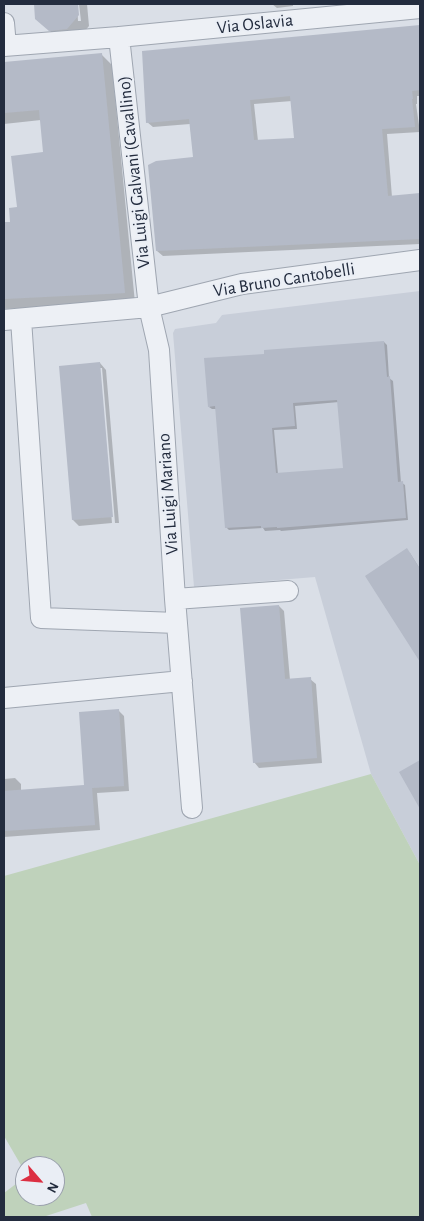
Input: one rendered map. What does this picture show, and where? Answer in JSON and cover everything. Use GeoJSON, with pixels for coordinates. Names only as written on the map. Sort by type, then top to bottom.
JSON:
{"type":"FeatureCollection","features":[{"type":"Feature","properties":{"kind":"street","name":"Via Oslavia"},"geometry":{"type":"LineString","coordinates":[[5,46],[420,8]]}},
{"type":"Feature","properties":{"kind":"street"},"geometry":{"type":"LineString","coordinates":[[4,23],[5,46]]}},
{"type":"Feature","properties":{"kind":"street","name":"Via Luigi Galvani (Cavallino)"},"geometry":{"type":"LineString","coordinates":[[119,37],[150,307]]}},
{"type":"Feature","properties":{"kind":"street","name":"Via Bruno Cantobelli"},"geometry":{"type":"LineString","coordinates":[[12,319],[150,307],[242,284],[420,260]]}},
{"type":"Feature","properties":{"kind":"street","name":"Via Luigi Mariano"},"geometry":{"type":"LineString","coordinates":[[150,307],[159,350],[177,623],[192,808]]}},
{"type":"Feature","properties":{"kind":"street"},"geometry":{"type":"LineString","coordinates":[[12,319],[41,618],[177,623]]}},
{"type":"Feature","properties":{"kind":"street"},"geometry":{"type":"LineString","coordinates":[[176,599],[288,591]]}},
{"type":"Feature","properties":{"kind":"street"},"geometry":{"type":"LineString","coordinates":[[4,698],[182,681]]}},
{"type":"Feature","properties":{"kind":"shaded area"},"geometry":{"type":"Polygon","coordinates":[[[420,291],[420,865],[371,774],[315,577],[194,587],[173,333],[175,329],[216,323],[222,315],[420,291]]]}},
{"type":"Feature","properties":{"kind":"green space"},"geometry":{"type":"Polygon","coordinates":[[[371,774],[420,865],[420,1217],[92,1217],[86,1203],[43,1217],[4,1217],[4,1193],[15,1185],[15,1206],[65,1206],[65,1156],[16,1156],[4,1136],[4,876],[371,774]]]}},
{"type":"Feature","properties":{"kind":"building"},"geometry":{"type":"Polygon","coordinates":[[[34,4],[78,4],[79,15],[67,29],[49,31],[35,19],[34,4]]]}},
{"type":"Feature","properties":{"kind":"building"},"geometry":{"type":"Polygon","coordinates":[[[420,25],[420,90],[412,91],[415,127],[382,129],[388,196],[420,193],[420,239],[156,251],[148,165],[156,161],[193,157],[189,119],[146,123],[142,51],[420,25]],[[290,96],[250,100],[254,140],[294,138],[290,96]]]}},
{"type":"Feature","properties":{"kind":"building"},"geometry":{"type":"Polygon","coordinates":[[[102,53],[125,293],[4,299],[4,222],[10,222],[9,208],[17,207],[11,156],[43,152],[39,110],[4,113],[4,62],[102,53]]]}},
{"type":"Feature","properties":{"kind":"building"},"geometry":{"type":"Polygon","coordinates":[[[384,341],[387,377],[390,376],[398,482],[403,481],[406,518],[277,528],[261,528],[261,526],[225,528],[215,406],[208,407],[204,358],[264,354],[264,350],[384,341]],[[337,400],[293,403],[295,426],[272,428],[276,473],[343,468],[337,400]]]}},
{"type":"Feature","properties":{"kind":"building"},"geometry":{"type":"Polygon","coordinates":[[[100,362],[113,517],[72,520],[59,366],[100,362]]]}},
{"type":"Feature","properties":{"kind":"building"},"geometry":{"type":"Polygon","coordinates":[[[407,548],[420,569],[420,662],[365,576],[407,548]]]}},
{"type":"Feature","properties":{"kind":"building"},"geometry":{"type":"Polygon","coordinates":[[[279,605],[285,679],[311,677],[317,758],[253,763],[240,608],[279,605]]]}},
{"type":"Feature","properties":{"kind":"building"},"geometry":{"type":"Polygon","coordinates":[[[119,709],[124,786],[92,788],[95,825],[4,831],[4,791],[84,785],[79,712],[119,709]]]}},
{"type":"Feature","properties":{"kind":"building"},"geometry":{"type":"Polygon","coordinates":[[[420,760],[420,809],[399,772],[420,760]]]}}]}
